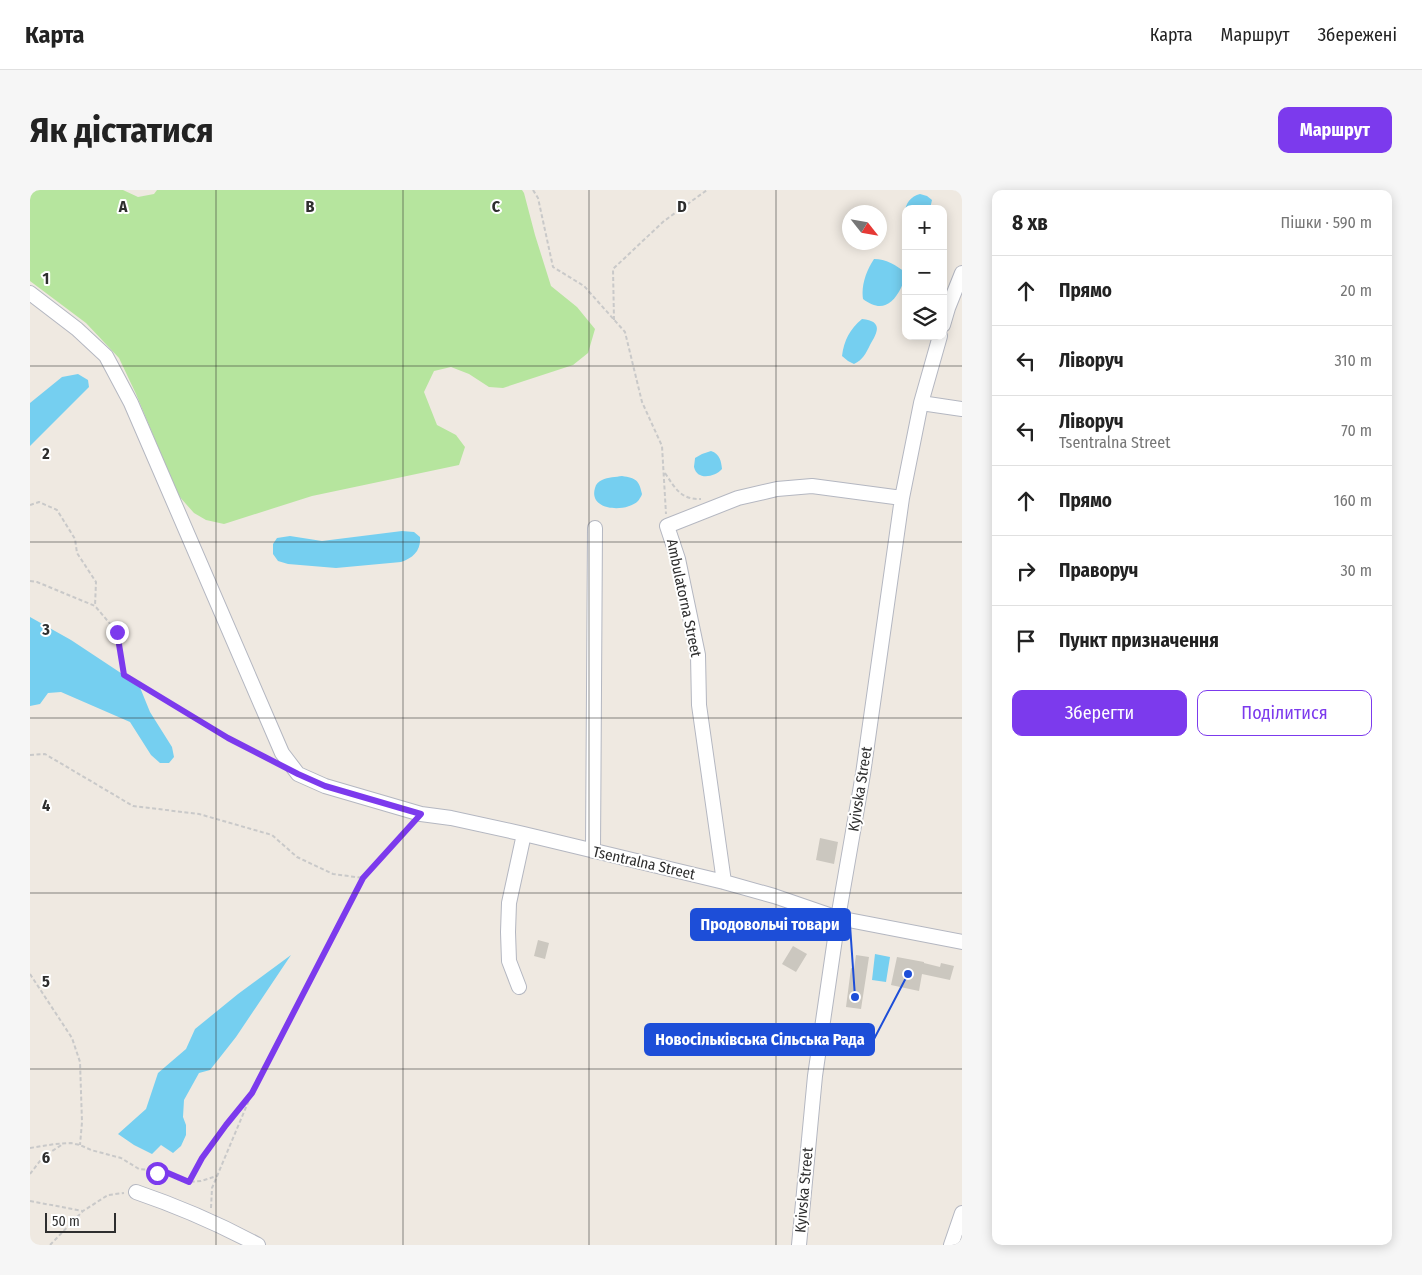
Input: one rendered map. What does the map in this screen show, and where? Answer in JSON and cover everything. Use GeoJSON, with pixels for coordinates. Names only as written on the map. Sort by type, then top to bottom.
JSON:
{"type":"FeatureCollection","features":[{"type":"Feature","properties":{"kind":"street"},"geometry":{"type":"LineString","coordinates":[[947,311],[962,273]]}},
{"type":"Feature","properties":{"kind":"street","name":"Tsentralna Street"},"geometry":{"type":"LineString","coordinates":[[30,293],[77,328],[106,356],[131,403],[282,753],[298,774],[325,786],[421,814],[451,818],[524,834],[724,882],[774,896],[838,918],[962,942]]}},
{"type":"Feature","properties":{"kind":"street","name":"Kyivska Street"},"geometry":{"type":"LineString","coordinates":[[800,1245],[815,1076],[838,918],[863,774],[902,498],[921,403],[939,340]]}},
{"type":"Feature","properties":{"kind":"street"},"geometry":{"type":"LineString","coordinates":[[921,403],[962,409]]}},
{"type":"Feature","properties":{"kind":"street","name":"Ambulatorna Street"},"geometry":{"type":"LineString","coordinates":[[724,882],[698,705],[698,655],[678,560],[667,526],[738,498],[778,489],[812,486],[902,498]]}},
{"type":"Feature","properties":{"kind":"street"},"geometry":{"type":"LineString","coordinates":[[594,850],[595,528]]}},
{"type":"Feature","properties":{"kind":"street"},"geometry":{"type":"LineString","coordinates":[[519,987],[509,961],[508,932],[509,903],[524,834]]}},
{"type":"Feature","properties":{"kind":"street"},"geometry":{"type":"LineString","coordinates":[[136,1192],[221,1225],[258,1245]]}},
{"type":"Feature","properties":{"kind":"street"},"geometry":{"type":"LineString","coordinates":[[951,1245],[962,1213]]}},
{"type":"Feature","properties":{"kind":"path"},"geometry":{"type":"LineString","coordinates":[[533,190],[538,198],[553,267],[584,286],[625,332],[642,402],[662,446],[667,526]]}},
{"type":"Feature","properties":{"kind":"path"},"geometry":{"type":"LineString","coordinates":[[614,320],[613,268],[664,221],[707,190]]}},
{"type":"Feature","properties":{"kind":"path"},"geometry":{"type":"LineString","coordinates":[[664,472],[677,491],[693,500],[702,499]]}},
{"type":"Feature","properties":{"kind":"path"},"geometry":{"type":"LineString","coordinates":[[30,505],[39,502],[57,510],[75,539],[77,553],[96,582],[95,606]]}},
{"type":"Feature","properties":{"kind":"path"},"geometry":{"type":"LineString","coordinates":[[30,581],[37,582],[95,606],[117,632],[124,675],[228,738],[272,760]]}},
{"type":"Feature","properties":{"kind":"path"},"geometry":{"type":"LineString","coordinates":[[30,755],[45,754],[133,806],[199,814],[272,835],[297,857],[333,874],[363,878]]}},
{"type":"Feature","properties":{"kind":"path"},"geometry":{"type":"LineString","coordinates":[[221,1225],[210,1207],[212,1188],[252,1093],[363,878],[421,814]]}},
{"type":"Feature","properties":{"kind":"path"},"geometry":{"type":"LineString","coordinates":[[30,974],[72,1038],[80,1062],[82,1122],[80,1145]]}},
{"type":"Feature","properties":{"kind":"path"},"geometry":{"type":"LineString","coordinates":[[189,1182],[202,1158],[252,1093]]}},
{"type":"Feature","properties":{"kind":"path"},"geometry":{"type":"LineString","coordinates":[[30,1148],[64,1144],[80,1145],[121,1158],[139,1169],[157,1173],[168,1173],[189,1182],[201,1181],[217,1176]]}},
{"type":"Feature","properties":{"kind":"path"},"geometry":{"type":"LineString","coordinates":[[30,1174],[43,1158],[64,1144]]}},
{"type":"Feature","properties":{"kind":"path"},"geometry":{"type":"LineString","coordinates":[[50,1245],[83,1211],[108,1195],[136,1192]]}},
{"type":"Feature","properties":{"kind":"path"},"geometry":{"type":"LineString","coordinates":[[30,1201],[83,1211]]}},
{"type":"Feature","properties":{"kind":"green space"},"geometry":{"type":"Polygon","coordinates":[[[30,190],[123,190],[138,197],[154,194],[157,190],[522,190],[551,286],[577,307],[595,329],[588,353],[573,365],[503,388],[489,387],[469,374],[451,367],[434,371],[424,392],[437,425],[456,435],[465,447],[459,465],[312,496],[224,524],[206,520],[194,513],[178,495],[119,358],[86,323],[30,281],[30,190]]]}},
{"type":"Feature","properties":{"kind":"water"},"geometry":{"type":"Polygon","coordinates":[[[916,195],[927,196],[932,200],[931,205],[906,205],[916,195]]]}},
{"type":"Feature","properties":{"kind":"water"},"geometry":{"type":"Polygon","coordinates":[[[874,259],[891,263],[902,270],[902,285],[890,303],[880,306],[863,299],[863,289],[869,268],[874,259]]]}},
{"type":"Feature","properties":{"kind":"water"},"geometry":{"type":"Polygon","coordinates":[[[862,319],[873,322],[876,325],[877,332],[864,356],[854,364],[842,356],[843,350],[848,335],[862,319]]]}},
{"type":"Feature","properties":{"kind":"water"},"geometry":{"type":"Polygon","coordinates":[[[78,374],[88,380],[89,387],[30,446],[30,403],[62,377],[78,374]]]}},
{"type":"Feature","properties":{"kind":"water"},"geometry":{"type":"Polygon","coordinates":[[[711,451],[718,456],[722,469],[711,476],[702,476],[694,467],[695,458],[711,451]]]}},
{"type":"Feature","properties":{"kind":"water"},"geometry":{"type":"Polygon","coordinates":[[[622,476],[636,480],[640,486],[642,494],[638,501],[625,507],[609,508],[597,501],[594,496],[597,483],[607,478],[622,476]]]}},
{"type":"Feature","properties":{"kind":"water"},"geometry":{"type":"Polygon","coordinates":[[[402,531],[414,532],[420,537],[420,542],[418,550],[401,562],[336,568],[288,564],[278,561],[273,554],[273,544],[277,538],[290,536],[322,541],[402,531]]]}},
{"type":"Feature","properties":{"kind":"water"},"geometry":{"type":"Polygon","coordinates":[[[30,617],[71,640],[139,685],[150,712],[172,747],[174,757],[169,763],[160,763],[151,755],[130,722],[61,692],[48,693],[40,704],[30,706],[30,617]]]}},
{"type":"Feature","properties":{"kind":"water"},"geometry":{"type":"Polygon","coordinates":[[[875,954],[890,957],[886,982],[872,980],[875,954]]]}},
{"type":"Feature","properties":{"kind":"water"},"geometry":{"type":"Polygon","coordinates":[[[291,955],[236,1037],[210,1070],[199,1073],[184,1100],[183,1117],[186,1125],[186,1135],[181,1146],[173,1153],[161,1145],[152,1154],[118,1134],[146,1109],[158,1073],[186,1049],[195,1029],[291,955]]]}},
{"type":"Feature","properties":{"kind":"building"},"geometry":{"type":"Polygon","coordinates":[[[820,838],[838,842],[834,864],[816,860],[820,838]]]}},
{"type":"Feature","properties":{"kind":"building"},"geometry":{"type":"Polygon","coordinates":[[[538,940],[549,943],[545,959],[534,956],[538,940]]]}},
{"type":"Feature","properties":{"kind":"building"},"geometry":{"type":"Polygon","coordinates":[[[793,946],[807,954],[796,972],[782,964],[793,946]]]}},
{"type":"Feature","properties":{"kind":"building"},"geometry":{"type":"Polygon","coordinates":[[[856,955],[869,957],[861,1009],[846,1007],[851,968],[854,969],[856,955]]]}},
{"type":"Feature","properties":{"kind":"building"},"geometry":{"type":"Polygon","coordinates":[[[897,957],[940,967],[941,963],[954,966],[950,980],[922,974],[919,991],[891,985],[897,957]]]}},
{"type":"Feature","properties":{"kind":"place","name":"Новосільківська Сільська Рада"},"geometry":{"type":"Point","coordinates":[908,974]}},
{"type":"Feature","properties":{"kind":"place","name":"Продовольчі товари"},"geometry":{"type":"Point","coordinates":[855,997]}},
{"type":"Feature","properties":{"kind":"route"},"geometry":{"type":"LineString","coordinates":[[117,632],[124,675],[228,738],[325,786],[421,814],[363,878],[252,1093],[202,1158],[189,1182],[168,1173],[157,1173]]}}]}
